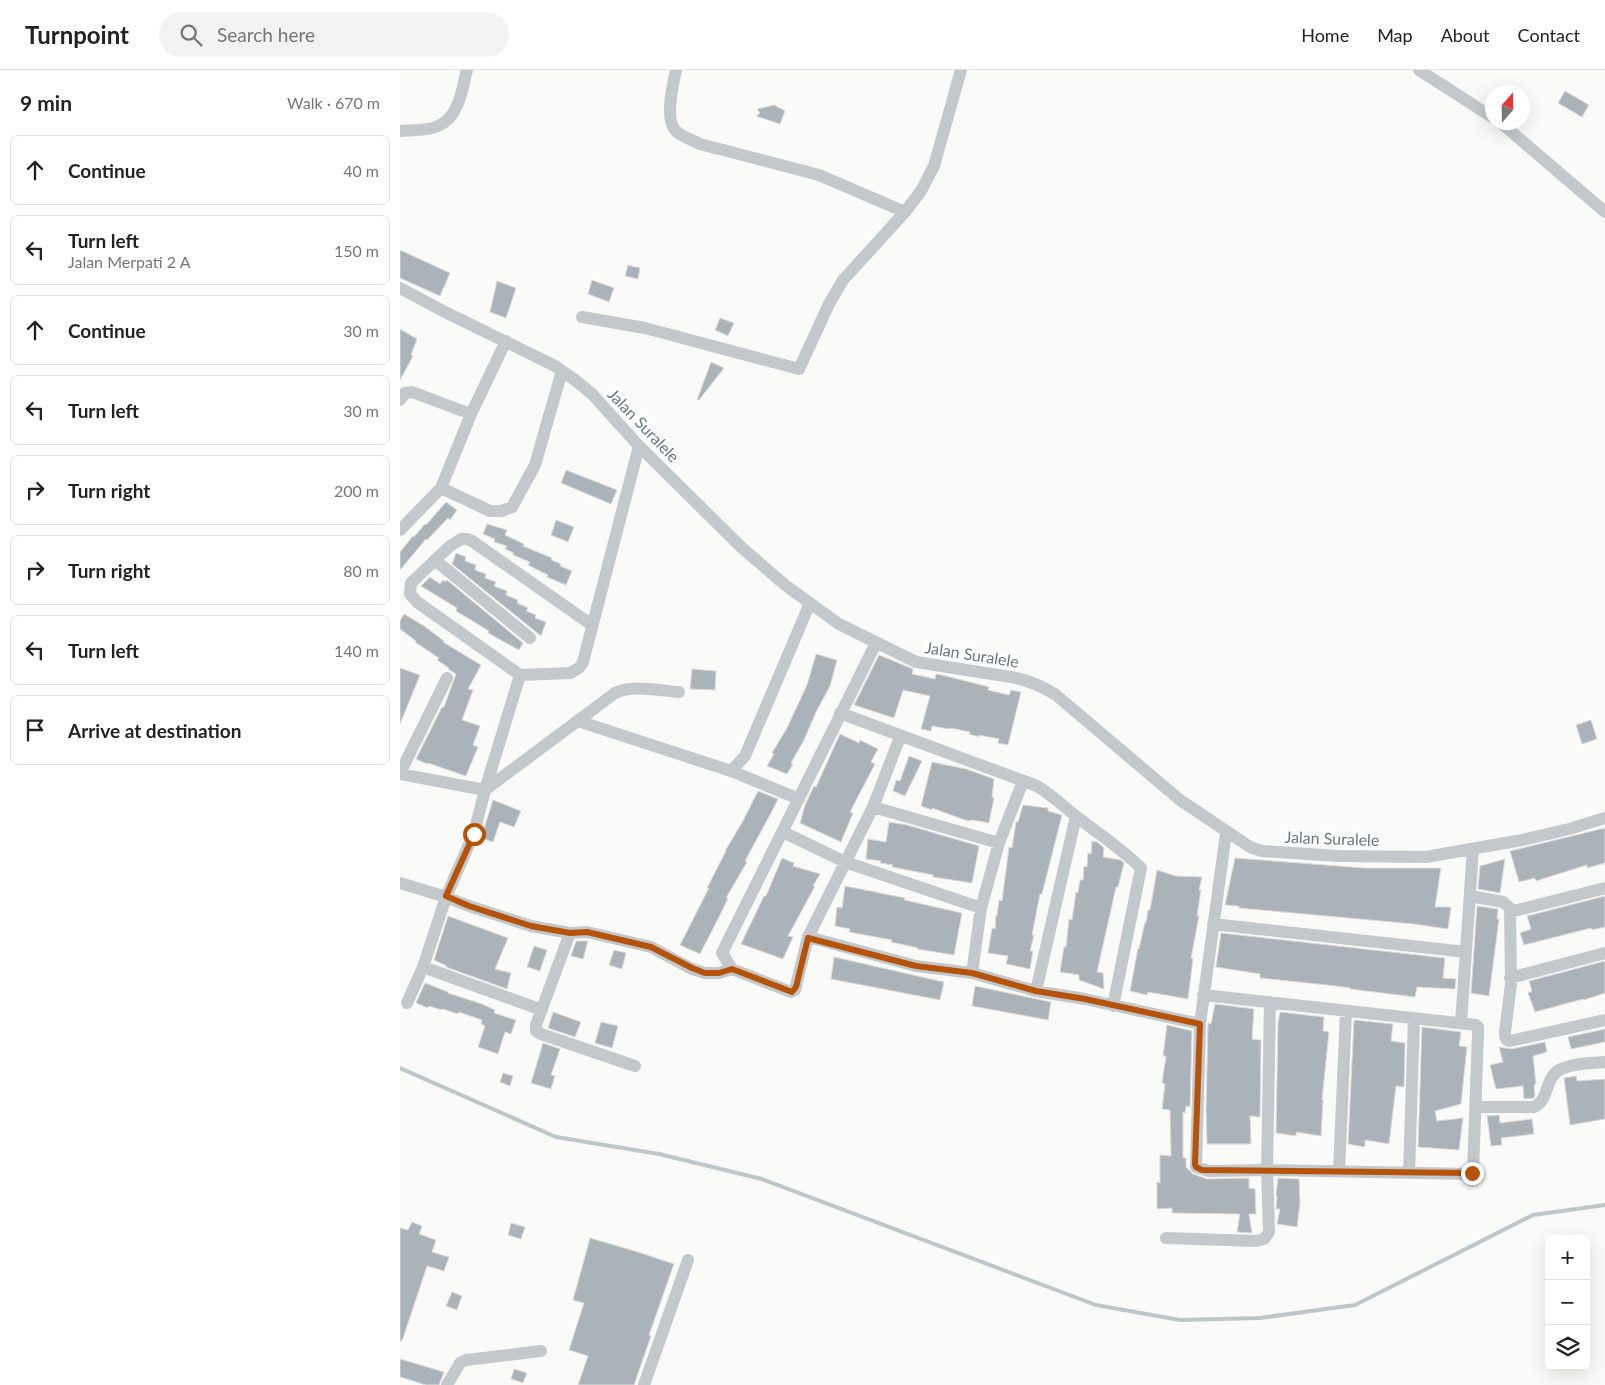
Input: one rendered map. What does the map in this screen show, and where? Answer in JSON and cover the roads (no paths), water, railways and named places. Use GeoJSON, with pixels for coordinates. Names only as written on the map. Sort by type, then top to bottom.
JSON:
{"type":"FeatureCollection","features":[{"type":"Feature","properties":{"kind":"street"},"geometry":{"type":"LineString","coordinates":[[400,132],[438,127],[449,120],[455,110],[467,70]]}},
{"type":"Feature","properties":{"kind":"street"},"geometry":{"type":"LineString","coordinates":[[676,70],[672,86],[670,120],[676,131],[683,136],[700,144],[819,175],[905,212]]}},
{"type":"Feature","properties":{"kind":"street"},"geometry":{"type":"LineString","coordinates":[[582,316],[645,328],[799,369],[829,304],[843,280],[905,212],[921,191],[934,166],[961,70]]}},
{"type":"Feature","properties":{"kind":"street"},"geometry":{"type":"LineString","coordinates":[[1419,70],[1485,112]]}},
{"type":"Feature","properties":{"kind":"street"},"geometry":{"type":"LineString","coordinates":[[1509,130],[1605,212]]}},
{"type":"Feature","properties":{"kind":"street","name":"Jalan Suralele"},"geometry":{"type":"LineString","coordinates":[[400,288],[562,371],[575,380],[592,394],[639,446],[740,546],[785,585],[839,624],[916,662],[1011,676],[1044,687],[1056,695],[1180,800],[1250,847],[1262,851],[1338,856],[1426,857],[1570,829],[1605,818]]}},
{"type":"Feature","properties":{"kind":"street"},"geometry":{"type":"LineString","coordinates":[[400,530],[441,488],[471,414],[506,342]]}},
{"type":"Feature","properties":{"kind":"street"},"geometry":{"type":"LineString","coordinates":[[441,488],[490,511],[500,511],[512,507],[535,465],[562,371]]}},
{"type":"Feature","properties":{"kind":"street"},"geometry":{"type":"LineString","coordinates":[[400,400],[405,393],[412,392],[471,414]]}},
{"type":"Feature","properties":{"kind":"street"},"geometry":{"type":"LineString","coordinates":[[592,625],[467,539],[461,538],[411,584],[410,594],[417,602],[520,675],[570,673],[580,668],[586,654],[639,446]]}},
{"type":"Feature","properties":{"kind":"street"},"geometry":{"type":"LineString","coordinates":[[435,560],[530,638]]}},
{"type":"Feature","properties":{"kind":"street"},"geometry":{"type":"LineString","coordinates":[[731,772],[745,756],[810,603]]}},
{"type":"Feature","properties":{"kind":"street"},"geometry":{"type":"LineString","coordinates":[[876,643],[722,953],[732,969],[792,992],[796,987],[808,938],[873,807],[900,737]]}},
{"type":"Feature","properties":{"kind":"street"},"geometry":{"type":"LineString","coordinates":[[408,1003],[423,967],[446,896],[474,834],[485,790],[520,675]]}},
{"type":"Feature","properties":{"kind":"street"},"geometry":{"type":"LineString","coordinates":[[447,678],[400,774],[485,790],[615,693],[632,688],[679,692]]}},
{"type":"Feature","properties":{"kind":"street"},"geometry":{"type":"LineString","coordinates":[[840,713],[900,737],[1023,781],[1053,796],[1129,856],[1141,868],[1112,1006]]}},
{"type":"Feature","properties":{"kind":"street"},"geometry":{"type":"LineString","coordinates":[[578,721],[731,772],[799,799]]}},
{"type":"Feature","properties":{"kind":"street"},"geometry":{"type":"LineString","coordinates":[[972,973],[981,908],[999,843],[1023,781]]}},
{"type":"Feature","properties":{"kind":"street"},"geometry":{"type":"LineString","coordinates":[[873,807],[999,843]]}},
{"type":"Feature","properties":{"kind":"street"},"geometry":{"type":"LineString","coordinates":[[1036,991],[1076,816]]}},
{"type":"Feature","properties":{"kind":"street"},"geometry":{"type":"LineString","coordinates":[[783,832],[845,862],[981,908]]}},
{"type":"Feature","properties":{"kind":"street"},"geometry":{"type":"LineString","coordinates":[[1203,995],[1476,1025],[1478,1031],[1476,1107],[1474,1168],[1472,1173],[1209,1171],[1196,1167],[1200,1024],[1203,995],[1226,832]]}},
{"type":"Feature","properties":{"kind":"street"},"geometry":{"type":"LineString","coordinates":[[1461,1023],[1473,849]]}},
{"type":"Feature","properties":{"kind":"street"},"geometry":{"type":"LineString","coordinates":[[400,883],[446,896],[469,906],[531,926],[570,933],[587,932],[651,947],[705,973],[719,973],[732,969]]}},
{"type":"Feature","properties":{"kind":"street"},"geometry":{"type":"LineString","coordinates":[[1510,912],[1605,888]]}},
{"type":"Feature","properties":{"kind":"street"},"geometry":{"type":"LineString","coordinates":[[1470,896],[1503,902],[1510,908],[1510,978],[1505,1032],[1507,1040],[1510,1042],[1605,1020]]}},
{"type":"Feature","properties":{"kind":"street"},"geometry":{"type":"LineString","coordinates":[[1213,924],[1466,952]]}},
{"type":"Feature","properties":{"kind":"street"},"geometry":{"type":"LineString","coordinates":[[570,933],[536,1025],[536,1031],[635,1066]]}},
{"type":"Feature","properties":{"kind":"street"},"geometry":{"type":"LineString","coordinates":[[808,938],[916,966],[972,973],[1036,991],[1085,999],[1200,1024]]}},
{"type":"Feature","properties":{"kind":"street"},"geometry":{"type":"LineString","coordinates":[[1510,978],[1605,953]]}},
{"type":"Feature","properties":{"kind":"street"},"geometry":{"type":"LineString","coordinates":[[423,967],[542,1010]]}},
{"type":"Feature","properties":{"kind":"street"},"geometry":{"type":"LineString","coordinates":[[1166,1238],[1256,1241],[1264,1239],[1269,1232],[1267,1170],[1270,1002]]}},
{"type":"Feature","properties":{"kind":"street"},"geometry":{"type":"LineString","coordinates":[[1339,1171],[1346,1011]]}},
{"type":"Feature","properties":{"kind":"street"},"geometry":{"type":"LineString","coordinates":[[1409,1173],[1414,1018]]}},
{"type":"Feature","properties":{"kind":"street"},"geometry":{"type":"LineString","coordinates":[[1476,1107],[1534,1107],[1539,1105],[1543,1099],[1548,1081],[1562,1068],[1605,1062]]}},
{"type":"Feature","properties":{"kind":"street"},"geometry":{"type":"LineString","coordinates":[[644,1385],[688,1260]]}},
{"type":"Feature","properties":{"kind":"street"},"geometry":{"type":"LineString","coordinates":[[447,1385],[460,1363],[466,1360],[541,1351]]}},
{"type":"Feature","properties":{"kind":"waterway"},"geometry":{"type":"LineString","coordinates":[[400,1068],[556,1137],[659,1154],[762,1179],[1096,1305],[1180,1320],[1260,1318],[1355,1305],[1533,1215],[1605,1205]]}}]}
